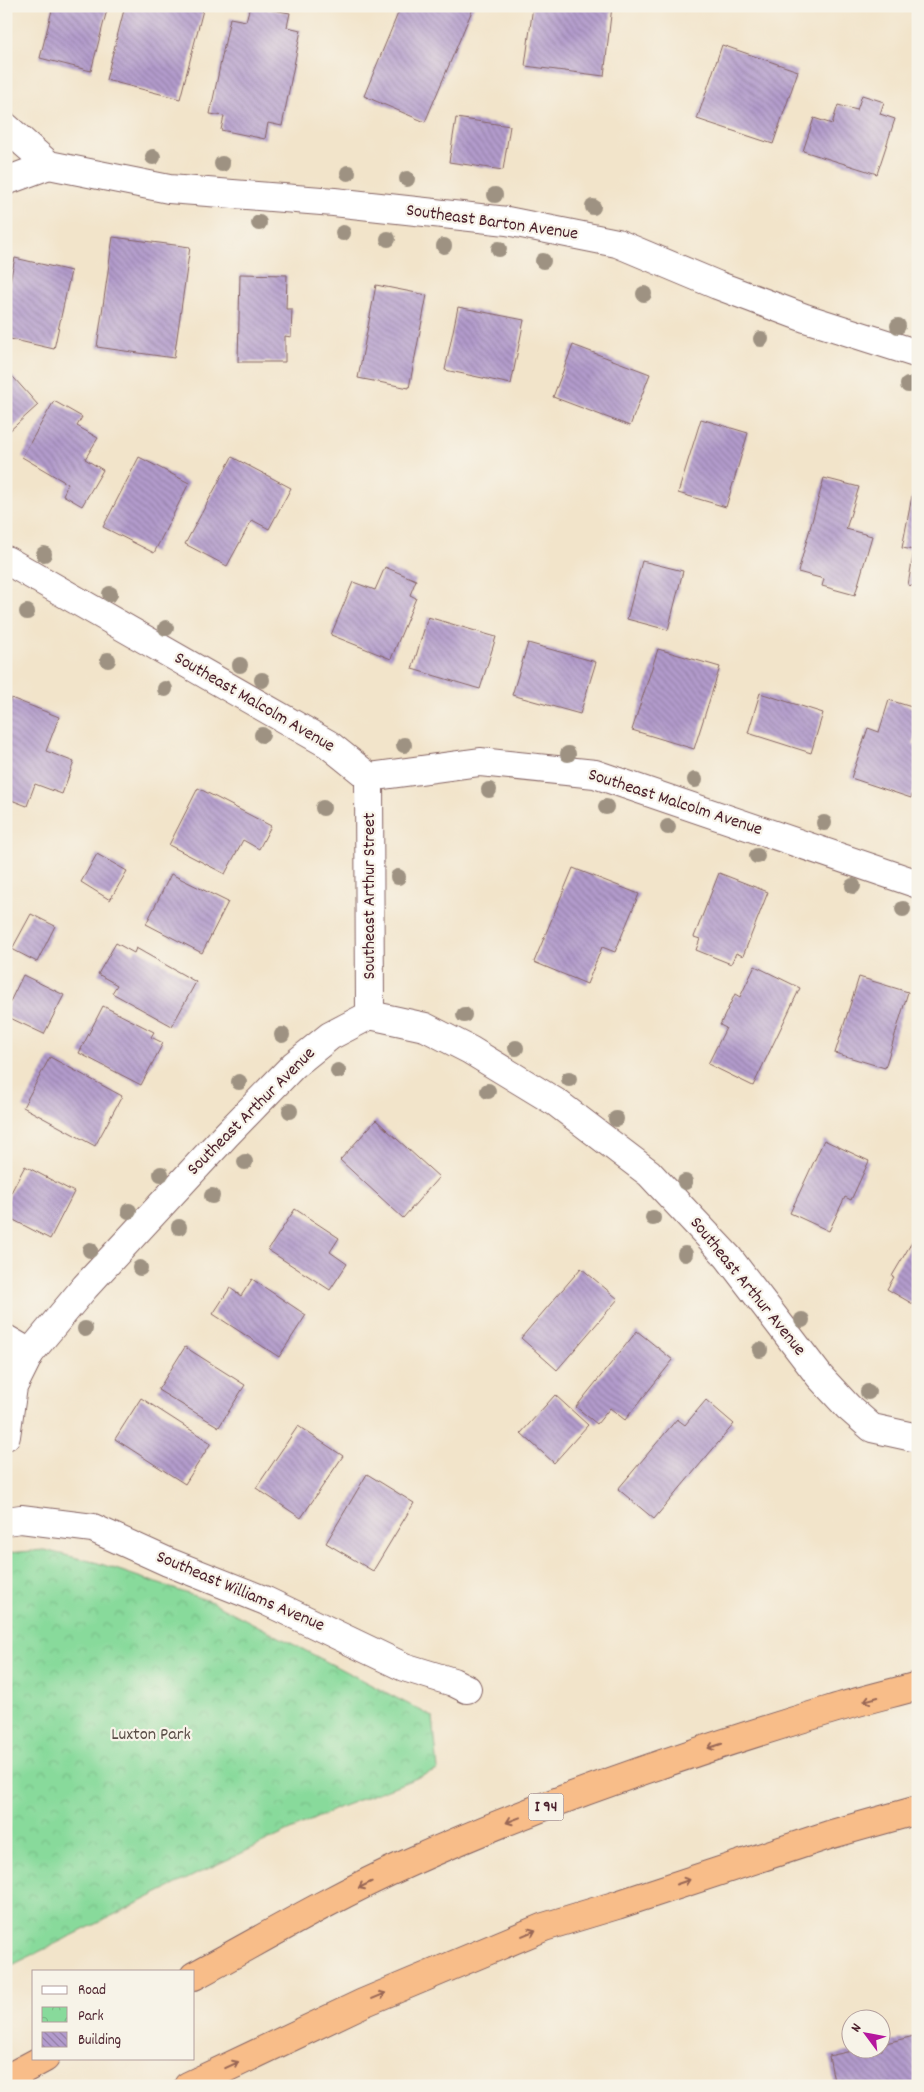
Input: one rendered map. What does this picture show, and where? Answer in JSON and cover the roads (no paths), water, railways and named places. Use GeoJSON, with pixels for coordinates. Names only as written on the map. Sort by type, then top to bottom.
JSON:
{"type":"FeatureCollection","features":[{"type":"Feature","properties":{"kind":"highway","name":"I 94"},"geometry":{"type":"LineString","coordinates":[[195,1975],[344,1895],[404,1865],[468,1837],[662,1763],[831,1710],[918,1686]]}},
{"type":"Feature","properties":{"kind":"highway"},"geometry":{"type":"LineString","coordinates":[[188,2086],[363,2003],[544,1927],[832,1834],[918,1810]]}},
{"type":"Feature","properties":{"kind":"highway"},"geometry":{"type":"LineString","coordinates":[[6,2080],[41,2060]]}},
{"type":"Feature","properties":{"kind":"street"},"geometry":{"type":"LineString","coordinates":[[6,127],[49,165],[6,181]]}},
{"type":"Feature","properties":{"kind":"street","name":"Southeast Barton Avenue"},"geometry":{"type":"LineString","coordinates":[[49,165],[169,189],[334,202],[507,221],[617,243],[717,285],[805,318],[918,354]]}},
{"type":"Feature","properties":{"kind":"street","name":"Southeast Malcolm Avenue"},"geometry":{"type":"LineString","coordinates":[[6,560],[328,744],[369,778],[480,762],[595,774],[918,884]]}},
{"type":"Feature","properties":{"kind":"street","name":"Southeast Arthur Street"},"geometry":{"type":"LineString","coordinates":[[369,778],[370,1015]]}},
{"type":"Feature","properties":{"kind":"street","name":"Southeast Arthur Avenue"},"geometry":{"type":"LineString","coordinates":[[6,1436],[13,1387],[30,1354],[84,1287],[294,1065],[330,1036],[370,1015],[425,1027],[470,1050],[557,1103],[649,1173],[728,1257],[820,1377],[848,1407],[872,1428],[913,1437],[918,1436]]}},
{"type":"Feature","properties":{"kind":"street"},"geometry":{"type":"LineString","coordinates":[[6,1338],[30,1354]]}},
{"type":"Feature","properties":{"kind":"street","name":"Southeast Williams Avenue"},"geometry":{"type":"LineString","coordinates":[[6,1520],[21,1519],[93,1528],[168,1562],[266,1601],[404,1666],[453,1682],[467,1689]]}},
{"type":"Feature","properties":{"kind":"park label","name":"Luxton Park"},"geometry":{"type":"Point","coordinates":[151,1735]}}]}
